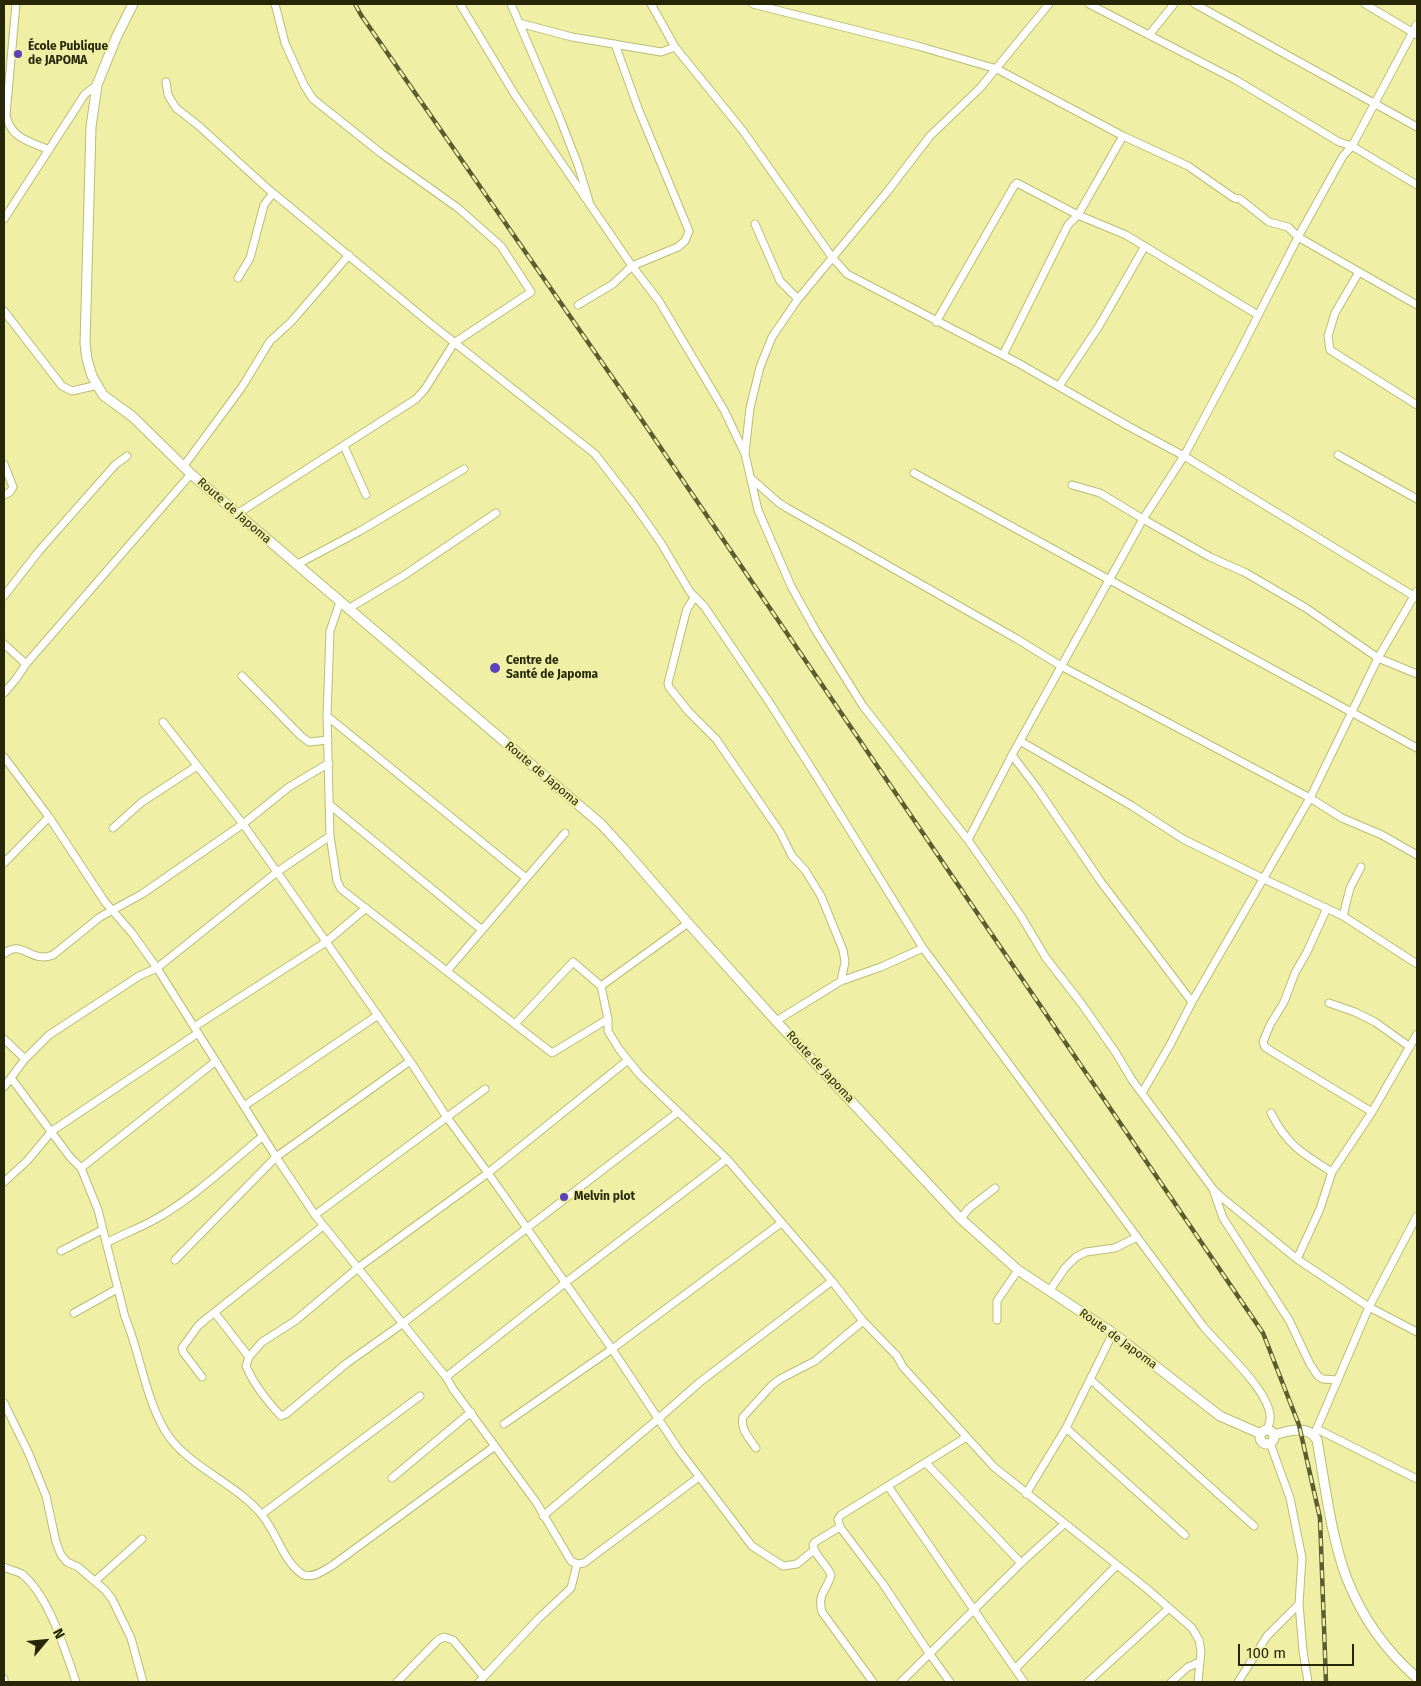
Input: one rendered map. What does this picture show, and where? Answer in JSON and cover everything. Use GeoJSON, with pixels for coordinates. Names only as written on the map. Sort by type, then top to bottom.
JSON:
{"type":"FeatureCollection","features":[{"type":"Feature","properties":{"kind":"street"},"geometry":{"type":"LineString","coordinates":[[16,4],[6,115],[8,126],[18,136],[49,150]]}},
{"type":"Feature","properties":{"kind":"street","name":"Route de Japoma"},"geometry":{"type":"LineString","coordinates":[[133,4],[116,38],[97,85],[91,127],[85,344],[87,359],[104,396],[133,417],[190,474],[601,824],[776,1021],[961,1219],[1018,1270],[1113,1333],[1220,1416],[1268,1436]]}},
{"type":"Feature","properties":{"kind":"street"},"geometry":{"type":"LineString","coordinates":[[237,514],[416,399],[425,389],[454,343],[530,293],[501,246],[458,208],[382,154],[313,99],[304,85],[285,43],[275,4]]}},
{"type":"Feature","properties":{"kind":"street"},"geometry":{"type":"LineString","coordinates":[[460,4],[515,95],[632,266],[663,307],[724,410],[745,454],[758,510],[765,530],[791,586],[816,631],[863,706],[968,840],[1021,916],[1046,958],[1081,1003],[1142,1093],[1213,1189],[1297,1259],[1370,1307],[1417,1332]]}},
{"type":"Feature","properties":{"kind":"street"},"geometry":{"type":"LineString","coordinates":[[511,4],[578,166],[590,205]]}},
{"type":"Feature","properties":{"kind":"street"},"geometry":{"type":"LineString","coordinates":[[651,4],[676,47],[743,131],[832,257],[847,274],[936,322],[1003,355],[1184,456],[1416,595],[1378,658],[1310,798],[1192,1002],[1142,1093]]}},
{"type":"Feature","properties":{"kind":"street"},"geometry":{"type":"LineString","coordinates":[[753,4],[918,46],[997,69],[1123,136],[1188,166],[1234,198],[1240,199],[1269,222],[1288,227],[1298,237],[1417,305]]}},
{"type":"Feature","properties":{"kind":"street"},"geometry":{"type":"LineString","coordinates":[[745,454],[750,408],[766,348],[798,299],[930,136],[980,88],[1049,4]]}},
{"type":"Feature","properties":{"kind":"street"},"geometry":{"type":"LineString","coordinates":[[1089,4],[1236,80],[1339,142],[1352,146],[1417,184]]}},
{"type":"Feature","properties":{"kind":"street"},"geometry":{"type":"LineString","coordinates":[[1149,35],[1174,4]]}},
{"type":"Feature","properties":{"kind":"street"},"geometry":{"type":"LineString","coordinates":[[1194,4],[1417,127]]}},
{"type":"Feature","properties":{"kind":"street"},"geometry":{"type":"LineString","coordinates":[[1365,4],[1415,34]]}},
{"type":"Feature","properties":{"kind":"street"},"geometry":{"type":"LineString","coordinates":[[520,24],[543,28],[565,36],[661,52],[676,47]]}},
{"type":"Feature","properties":{"kind":"street"},"geometry":{"type":"LineString","coordinates":[[968,840],[1012,755],[1143,519],[1184,456],[1298,237],[1415,34],[1417,24]]}},
{"type":"Feature","properties":{"kind":"street"},"geometry":{"type":"LineString","coordinates":[[578,304],[613,284],[632,266],[678,247],[685,241],[689,231],[638,108],[615,44]]}},
{"type":"Feature","properties":{"kind":"street"},"geometry":{"type":"LineString","coordinates":[[166,82],[168,95],[176,108],[199,126],[273,193],[454,343],[595,454],[633,503],[661,543],[694,598],[704,606],[790,734],[923,948],[1212,1337],[1252,1380],[1268,1406],[1271,1416],[1268,1436],[1290,1498],[1302,1558],[1299,1604],[1308,1682]]}},
{"type":"Feature","properties":{"kind":"street"},"geometry":{"type":"LineString","coordinates":[[4,219],[85,94],[97,85]]}},
{"type":"Feature","properties":{"kind":"street"},"geometry":{"type":"LineString","coordinates":[[1003,355],[1068,225],[1078,215],[1123,136]]}},
{"type":"Feature","properties":{"kind":"street"},"geometry":{"type":"LineString","coordinates":[[936,322],[1015,184],[1021,184],[1078,215],[1126,235],[1258,315]]}},
{"type":"Feature","properties":{"kind":"street"},"geometry":{"type":"LineString","coordinates":[[238,278],[250,258],[264,205],[273,193]]}},
{"type":"Feature","properties":{"kind":"street"},"geometry":{"type":"LineString","coordinates":[[755,224],[780,280],[798,299]]}},
{"type":"Feature","properties":{"kind":"street"},"geometry":{"type":"LineString","coordinates":[[1059,386],[1099,326],[1145,246]]}},
{"type":"Feature","properties":{"kind":"street"},"geometry":{"type":"LineString","coordinates":[[183,467],[242,387],[270,342],[291,322],[349,255]]}},
{"type":"Feature","properties":{"kind":"street"},"geometry":{"type":"LineString","coordinates":[[1359,272],[1335,313],[1328,336],[1330,350],[1417,405]]}},
{"type":"Feature","properties":{"kind":"street"},"geometry":{"type":"LineString","coordinates":[[4,311],[62,386],[72,392],[98,385]]}},
{"type":"Feature","properties":{"kind":"street"},"geometry":{"type":"LineString","coordinates":[[344,446],[366,494]]}},
{"type":"Feature","properties":{"kind":"street"},"geometry":{"type":"LineString","coordinates":[[1338,455],[1417,499]]}},
{"type":"Feature","properties":{"kind":"street"},"geometry":{"type":"LineString","coordinates":[[4,596],[58,529],[115,464],[127,456]]}},
{"type":"Feature","properties":{"kind":"street"},"geometry":{"type":"LineString","coordinates":[[4,464],[13,487],[10,492],[4,495]]}},
{"type":"Feature","properties":{"kind":"street"},"geometry":{"type":"LineString","coordinates":[[296,565],[360,531],[464,469]]}},
{"type":"Feature","properties":{"kind":"street"},"geometry":{"type":"LineString","coordinates":[[914,473],[1417,748]]}},
{"type":"Feature","properties":{"kind":"street"},"geometry":{"type":"LineString","coordinates":[[4,693],[16,680],[26,664],[190,474]]}},
{"type":"Feature","properties":{"kind":"street"},"geometry":{"type":"LineString","coordinates":[[752,478],[787,508],[1061,666],[1310,798],[1342,818],[1382,835],[1417,854]]}},
{"type":"Feature","properties":{"kind":"street"},"geometry":{"type":"LineString","coordinates":[[1072,485],[1100,493],[1210,557],[1246,574],[1306,608],[1378,658],[1417,674]]}},
{"type":"Feature","properties":{"kind":"street"},"geometry":{"type":"LineString","coordinates":[[348,609],[403,576],[496,513]]}},
{"type":"Feature","properties":{"kind":"street"},"geometry":{"type":"LineString","coordinates":[[694,598],[685,616],[668,683],[669,687],[688,712],[716,739],[780,832],[792,856],[805,870],[821,896],[843,950],[845,962],[842,981]]}},
{"type":"Feature","properties":{"kind":"street"},"geometry":{"type":"LineString","coordinates":[[340,602],[330,631],[327,716],[330,836],[337,882],[341,889],[552,1053],[608,1019]]}},
{"type":"Feature","properties":{"kind":"street"},"geometry":{"type":"LineString","coordinates":[[4,644],[26,664]]}},
{"type":"Feature","properties":{"kind":"street"},"geometry":{"type":"LineString","coordinates":[[242,676],[309,742],[328,740]]}},
{"type":"Feature","properties":{"kind":"street"},"geometry":{"type":"LineString","coordinates":[[327,716],[526,878]]}},
{"type":"Feature","properties":{"kind":"street"},"geometry":{"type":"LineString","coordinates":[[163,722],[243,824],[410,1061],[446,1116],[612,1349],[679,1450],[752,1546],[782,1566],[797,1564],[814,1550]]}},
{"type":"Feature","properties":{"kind":"street"},"geometry":{"type":"LineString","coordinates":[[1020,741],[1132,806],[1183,839],[1343,916],[1417,964]]}},
{"type":"Feature","properties":{"kind":"street"},"geometry":{"type":"LineString","coordinates":[[1012,755],[1044,798],[1101,882],[1192,1002]]}},
{"type":"Feature","properties":{"kind":"street"},"geometry":{"type":"LineString","coordinates":[[4,757],[49,817],[112,911],[132,933],[156,968],[276,1158],[315,1215],[359,1267],[402,1324],[446,1377],[536,1502],[571,1561],[577,1564],[584,1563],[699,1477]]}},
{"type":"Feature","properties":{"kind":"street"},"geometry":{"type":"LineString","coordinates":[[4,954],[10,949],[19,948],[29,954],[44,958],[53,955],[100,917],[142,894],[243,824],[289,787],[329,763]]}},
{"type":"Feature","properties":{"kind":"street"},"geometry":{"type":"LineString","coordinates":[[113,828],[142,802],[198,766]]}},
{"type":"Feature","properties":{"kind":"street"},"geometry":{"type":"LineString","coordinates":[[330,805],[482,930]]}},
{"type":"Feature","properties":{"kind":"street"},"geometry":{"type":"LineString","coordinates":[[4,863],[49,817]]}},
{"type":"Feature","properties":{"kind":"street"},"geometry":{"type":"LineString","coordinates":[[447,971],[565,833]]}},
{"type":"Feature","properties":{"kind":"street"},"geometry":{"type":"LineString","coordinates":[[4,1087],[25,1059],[49,1035],[139,976],[156,968],[277,872],[330,836]]}},
{"type":"Feature","properties":{"kind":"street"},"geometry":{"type":"LineString","coordinates":[[1343,916],[1350,888],[1360,867]]}},
{"type":"Feature","properties":{"kind":"street"},"geometry":{"type":"LineString","coordinates":[[4,1182],[27,1161],[52,1131],[326,942],[366,908]]}},
{"type":"Feature","properties":{"kind":"street"},"geometry":{"type":"LineString","coordinates":[[1327,908],[1308,952],[1290,983],[1284,1002],[1270,1025],[1263,1042],[1265,1047],[1271,1052],[1372,1112]]}},
{"type":"Feature","properties":{"kind":"street"},"geometry":{"type":"LineString","coordinates":[[601,986],[688,923]]}},
{"type":"Feature","properties":{"kind":"street"},"geometry":{"type":"LineString","coordinates":[[776,1021],[842,981],[881,967],[923,948]]}},
{"type":"Feature","properties":{"kind":"street"},"geometry":{"type":"LineString","coordinates":[[515,1024],[573,962],[601,986],[608,1019],[608,1031],[640,1075],[727,1160],[832,1281],[863,1321],[897,1356],[903,1367],[965,1438],[994,1467],[1026,1494],[1117,1565],[1192,1628],[1199,1640],[1201,1651],[1198,1682]]}},
{"type":"Feature","properties":{"kind":"street"},"geometry":{"type":"LineString","coordinates":[[1329,1003],[1355,1012],[1375,1022],[1410,1047]]}},
{"type":"Feature","properties":{"kind":"street"},"geometry":{"type":"LineString","coordinates":[[244,1106],[378,1015]]}},
{"type":"Feature","properties":{"kind":"street"},"geometry":{"type":"LineString","coordinates":[[1297,1259],[1320,1209],[1332,1172],[1372,1112],[1417,1034]]}},
{"type":"Feature","properties":{"kind":"street"},"geometry":{"type":"LineString","coordinates":[[4,1039],[25,1059]]}},
{"type":"Feature","properties":{"kind":"street"},"geometry":{"type":"LineString","coordinates":[[628,1060],[488,1173],[359,1267],[296,1321],[262,1342],[249,1357],[246,1366],[250,1376],[266,1400],[281,1416],[286,1414],[347,1363],[402,1324],[678,1112]]}},
{"type":"Feature","properties":{"kind":"street"},"geometry":{"type":"LineString","coordinates":[[81,1168],[216,1061]]}},
{"type":"Feature","properties":{"kind":"street"},"geometry":{"type":"LineString","coordinates":[[174,1260],[276,1158],[410,1061]]}},
{"type":"Feature","properties":{"kind":"street"},"geometry":{"type":"LineString","coordinates":[[11,1078],[70,1157],[81,1168],[98,1210],[117,1288],[154,1409],[164,1430],[180,1449],[235,1490],[262,1514],[293,1566],[304,1575],[310,1576],[333,1565],[495,1446]]}},
{"type":"Feature","properties":{"kind":"street"},"geometry":{"type":"LineString","coordinates":[[315,1215],[446,1116],[485,1089]]}},
{"type":"Feature","properties":{"kind":"street"},"geometry":{"type":"LineString","coordinates":[[1271,1113],[1279,1130],[1290,1143],[1332,1172]]}},
{"type":"Feature","properties":{"kind":"street"},"geometry":{"type":"LineString","coordinates":[[106,1243],[152,1221],[181,1202],[263,1136]]}},
{"type":"Feature","properties":{"kind":"street"},"geometry":{"type":"LineString","coordinates":[[446,1377],[565,1283],[727,1160]]}},
{"type":"Feature","properties":{"kind":"street"},"geometry":{"type":"LineString","coordinates":[[961,1219],[968,1209],[995,1188]]}},
{"type":"Feature","properties":{"kind":"street"},"geometry":{"type":"LineString","coordinates":[[1213,1189],[1223,1218],[1289,1320],[1318,1376],[1323,1380],[1338,1380]]}},
{"type":"Feature","properties":{"kind":"street"},"geometry":{"type":"LineString","coordinates":[[1417,1216],[1370,1307],[1315,1432],[1337,1545],[1347,1578],[1364,1615],[1376,1633],[1417,1678]]}},
{"type":"Feature","properties":{"kind":"street"},"geometry":{"type":"LineString","coordinates":[[504,1424],[612,1349],[781,1223]]}},
{"type":"Feature","properties":{"kind":"street"},"geometry":{"type":"LineString","coordinates":[[202,1377],[182,1348],[198,1326],[323,1226]]}},
{"type":"Feature","properties":{"kind":"street"},"geometry":{"type":"LineString","coordinates":[[61,1251],[102,1230]]}},
{"type":"Feature","properties":{"kind":"street"},"geometry":{"type":"LineString","coordinates":[[1050,1290],[1065,1268],[1076,1257],[1086,1252],[1116,1248],[1137,1237]]}},
{"type":"Feature","properties":{"kind":"street"},"geometry":{"type":"LineString","coordinates":[[997,1320],[997,1300],[1018,1270]]}},
{"type":"Feature","properties":{"kind":"street"},"geometry":{"type":"LineString","coordinates":[[543,1516],[700,1382],[832,1281]]}},
{"type":"Feature","properties":{"kind":"street"},"geometry":{"type":"LineString","coordinates":[[74,1313],[117,1288]]}},
{"type":"Feature","properties":{"kind":"street"},"geometry":{"type":"LineString","coordinates":[[215,1313],[249,1357]]}},
{"type":"Feature","properties":{"kind":"street"},"geometry":{"type":"LineString","coordinates":[[756,1448],[743,1429],[741,1423],[743,1417],[772,1385],[815,1361],[863,1321]]}},
{"type":"Feature","properties":{"kind":"street"},"geometry":{"type":"LineString","coordinates":[[1026,1494],[1066,1428],[1113,1333]]}},
{"type":"Feature","properties":{"kind":"street"},"geometry":{"type":"LineString","coordinates":[[1091,1380],[1254,1526]]}},
{"type":"Feature","properties":{"kind":"street"},"geometry":{"type":"LineString","coordinates":[[262,1514],[420,1396]]}},
{"type":"Feature","properties":{"kind":"street"},"geometry":{"type":"LineString","coordinates":[[4,1403],[29,1454],[46,1496],[56,1542],[62,1555],[66,1562],[78,1567],[112,1599],[131,1638],[143,1682]]}},
{"type":"Feature","properties":{"kind":"street"},"geometry":{"type":"LineString","coordinates":[[392,1478],[470,1412]]}},
{"type":"Feature","properties":{"kind":"street"},"geometry":{"type":"LineString","coordinates":[[1066,1428],[1185,1535]]}},
{"type":"Feature","properties":{"kind":"street"},"geometry":{"type":"LineString","coordinates":[[1268,1436],[1300,1430],[1315,1432],[1417,1480]]}},
{"type":"Feature","properties":{"kind":"street"},"geometry":{"type":"LineString","coordinates":[[950,1682],[883,1584],[840,1527],[838,1519],[841,1515],[965,1438]]}},
{"type":"Feature","properties":{"kind":"street"},"geometry":{"type":"LineString","coordinates":[[926,1463],[1021,1563]]}},
{"type":"Feature","properties":{"kind":"street"},"geometry":{"type":"LineString","coordinates":[[888,1486],[1024,1682]]}},
{"type":"Feature","properties":{"kind":"street"},"geometry":{"type":"LineString","coordinates":[[901,1682],[1021,1563],[1064,1524]]}},
{"type":"Feature","properties":{"kind":"street"},"geometry":{"type":"LineString","coordinates":[[840,1527],[815,1542],[813,1546],[830,1570],[831,1575],[820,1596],[820,1603],[822,1612],[873,1682]]}},
{"type":"Feature","properties":{"kind":"street"},"geometry":{"type":"LineString","coordinates":[[95,1581],[142,1539]]}},
{"type":"Feature","properties":{"kind":"street"},"geometry":{"type":"LineString","coordinates":[[397,1682],[438,1640],[444,1637],[453,1640],[482,1679],[538,1619],[571,1588],[577,1564]]}},
{"type":"Feature","properties":{"kind":"street"},"geometry":{"type":"LineString","coordinates":[[1015,1670],[1117,1565]]}},
{"type":"Feature","properties":{"kind":"street"},"geometry":{"type":"LineString","coordinates":[[4,1568],[20,1573],[41,1599],[61,1638],[76,1682]]}},
{"type":"Feature","properties":{"kind":"street"},"geometry":{"type":"LineString","coordinates":[[1238,1682],[1267,1636],[1299,1604]]}},
{"type":"Feature","properties":{"kind":"street"},"geometry":{"type":"LineString","coordinates":[[1088,1682],[1169,1608]]}},
{"type":"Feature","properties":{"kind":"street"},"geometry":{"type":"LineString","coordinates":[[1171,1682],[1188,1667],[1200,1662]]}},
{"type":"Feature","properties":{"kind":"railway"},"geometry":{"type":"LineString","coordinates":[[355,4],[635,410],[1263,1333],[1299,1425],[1320,1518],[1326,1682]]}},
{"type":"Feature","properties":{"kind":"place","name":"École Publique de JAPOMA"},"geometry":{"type":"Point","coordinates":[18,54]}},
{"type":"Feature","properties":{"kind":"place","name":"Centre de Santé de Japoma"},"geometry":{"type":"Point","coordinates":[495,668]}},
{"type":"Feature","properties":{"kind":"place","name":"Melvin plot"},"geometry":{"type":"Point","coordinates":[564,1197]}}]}
